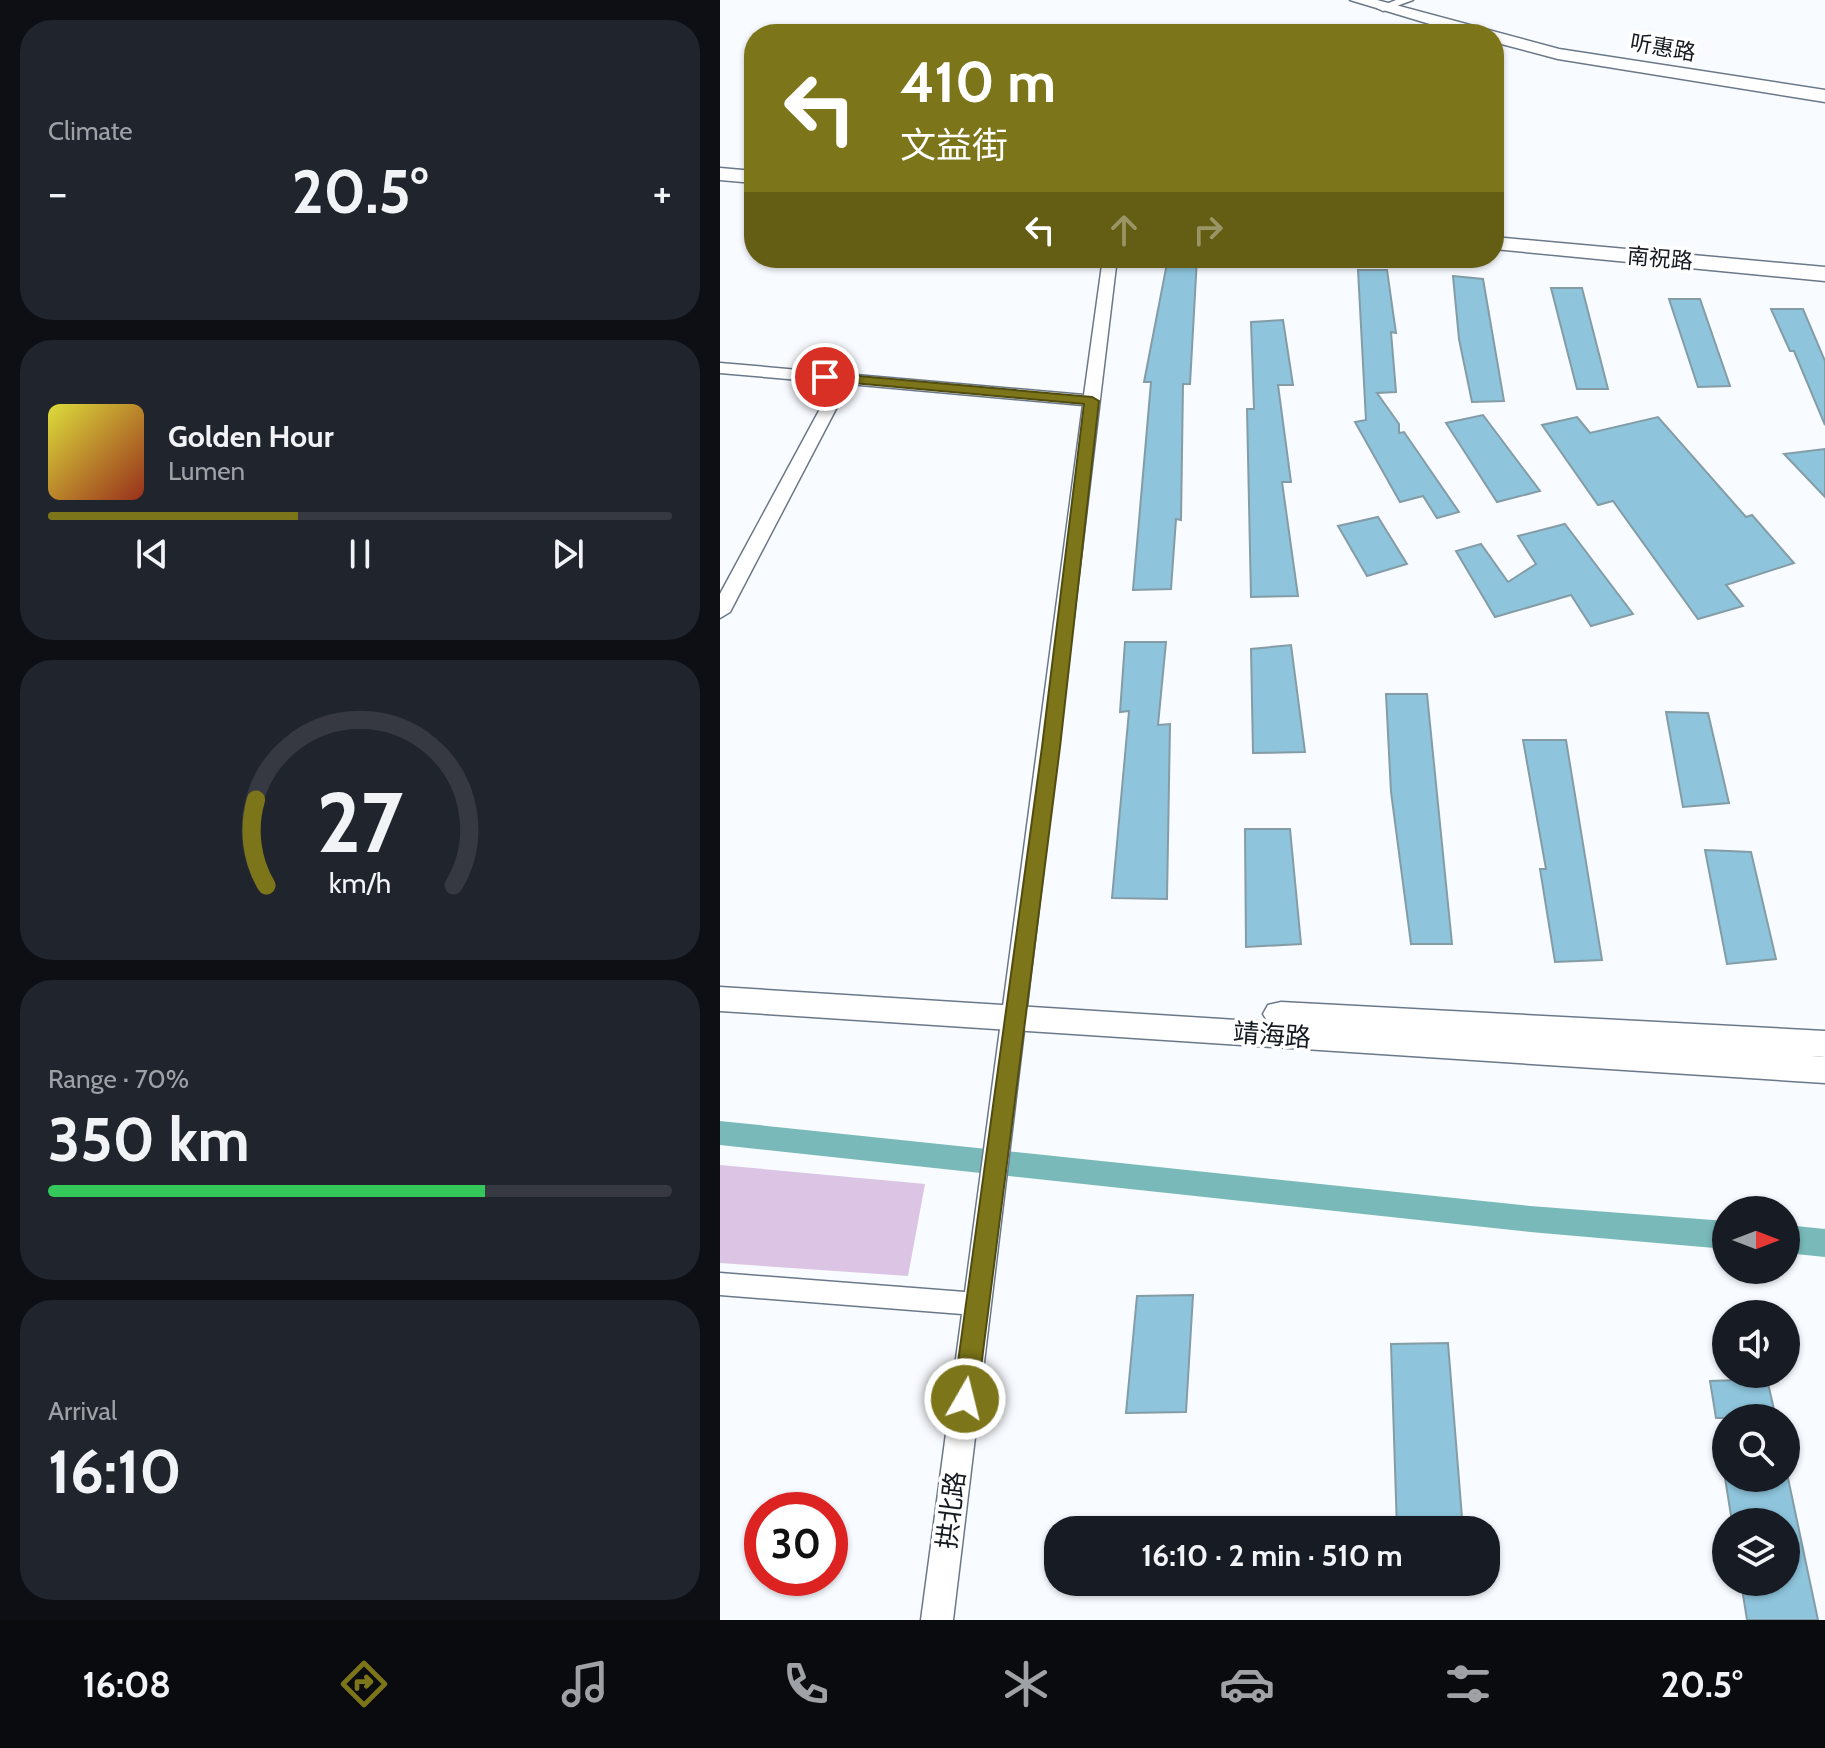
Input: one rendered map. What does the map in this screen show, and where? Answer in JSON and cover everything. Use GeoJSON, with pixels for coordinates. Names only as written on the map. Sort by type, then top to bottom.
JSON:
{"type":"FeatureCollection","features":[{"type":"Feature","properties":{"kind":"street"},"geometry":{"type":"LineString","coordinates":[[1358,0],[1444,24]]}},
{"type":"Feature","properties":{"kind":"street"},"geometry":{"type":"LineString","coordinates":[[1383,8],[1407,0]]}},
{"type":"Feature","properties":{"kind":"street","name":"听惠路"},"geometry":{"type":"LineString","coordinates":[[1504,40],[1558,54],[1825,96]]}},
{"type":"Feature","properties":{"kind":"street"},"geometry":{"type":"LineString","coordinates":[[720,174],[744,176]]}},
{"type":"Feature","properties":{"kind":"street"},"geometry":{"type":"LineString","coordinates":[[720,183],[744,185]]}},
{"type":"Feature","properties":{"kind":"street","name":"南祝路"},"geometry":{"type":"LineString","coordinates":[[1504,244],[1825,274]]}},
{"type":"Feature","properties":{"kind":"street","name":"南祝路"},"geometry":{"type":"LineString","coordinates":[[1504,253],[1825,283]]}},
{"type":"Feature","properties":{"kind":"street","name":"拱北路"},"geometry":{"type":"LineString","coordinates":[[937,1620],[1051,747],[1109,268]]}},
{"type":"Feature","properties":{"kind":"street"},"geometry":{"type":"LineString","coordinates":[[720,368],[1092,401]]}},
{"type":"Feature","properties":{"kind":"street"},"geometry":{"type":"LineString","coordinates":[[721,607],[844,379]]}},
{"type":"Feature","properties":{"kind":"street","name":"靖海路"},"geometry":{"type":"LineString","coordinates":[[720,978],[1015,1008],[1825,1070]]}},
{"type":"Feature","properties":{"kind":"street","name":"靖海路"},"geometry":{"type":"LineString","coordinates":[[720,999],[1015,1008],[1825,1044]]}},
{"type":"Feature","properties":{"kind":"street"},"geometry":{"type":"LineString","coordinates":[[720,1284],[977,1304]]}},
{"type":"Feature","properties":{"kind":"shaded area"},"geometry":{"type":"Polygon","coordinates":[[[720,1165],[925,1184],[908,1276],[720,1263],[720,1165]]]}},
{"type":"Feature","properties":{"kind":"building"},"geometry":{"type":"Polygon","coordinates":[[[1166,268],[1196,268],[1190,384],[1183,384],[1181,520],[1176,519],[1171,589],[1133,590],[1151,382],[1144,382],[1166,268]]]}},
{"type":"Feature","properties":{"kind":"building"},"geometry":{"type":"Polygon","coordinates":[[[1358,270],[1387,270],[1396,333],[1391,332],[1396,392],[1377,393],[1399,424],[1399,433],[1404,432],[1459,512],[1437,518],[1423,496],[1400,502],[1355,422],[1366,420],[1358,270]]]}},
{"type":"Feature","properties":{"kind":"building"},"geometry":{"type":"Polygon","coordinates":[[[1453,276],[1483,279],[1504,401],[1472,402],[1459,339],[1453,276]]]}},
{"type":"Feature","properties":{"kind":"building"},"geometry":{"type":"Polygon","coordinates":[[[1551,288],[1582,288],[1608,389],[1577,389],[1551,288]]]}},
{"type":"Feature","properties":{"kind":"building"},"geometry":{"type":"Polygon","coordinates":[[[1669,299],[1700,299],[1730,386],[1698,387],[1669,299]]]}},
{"type":"Feature","properties":{"kind":"building"},"geometry":{"type":"Polygon","coordinates":[[[1771,309],[1803,309],[1825,361],[1825,425],[1794,351],[1790,351],[1771,309]]]}},
{"type":"Feature","properties":{"kind":"building"},"geometry":{"type":"Polygon","coordinates":[[[1283,320],[1293,385],[1278,385],[1291,482],[1282,482],[1298,596],[1251,597],[1247,409],[1254,409],[1251,322],[1283,320]]]}},
{"type":"Feature","properties":{"kind":"building"},"geometry":{"type":"Polygon","coordinates":[[[1483,415],[1540,491],[1497,502],[1446,423],[1483,415]]]}},
{"type":"Feature","properties":{"kind":"building"},"geometry":{"type":"Polygon","coordinates":[[[1577,417],[1590,433],[1658,417],[1746,517],[1752,515],[1794,563],[1726,585],[1743,606],[1698,619],[1613,501],[1598,505],[1542,425],[1577,417]]]}},
{"type":"Feature","properties":{"kind":"building"},"geometry":{"type":"Polygon","coordinates":[[[1825,449],[1825,497],[1784,454],[1825,449]]]}},
{"type":"Feature","properties":{"kind":"building"},"geometry":{"type":"Polygon","coordinates":[[[1378,517],[1407,564],[1367,576],[1338,526],[1378,517]]]}},
{"type":"Feature","properties":{"kind":"building"},"geometry":{"type":"Polygon","coordinates":[[[1565,524],[1633,614],[1591,626],[1571,595],[1495,617],[1456,551],[1481,544],[1508,582],[1536,564],[1518,536],[1565,524]]]}},
{"type":"Feature","properties":{"kind":"building"},"geometry":{"type":"Polygon","coordinates":[[[1125,642],[1166,642],[1158,725],[1170,724],[1167,899],[1112,898],[1129,711],[1120,712],[1125,642]]]}},
{"type":"Feature","properties":{"kind":"building"},"geometry":{"type":"Polygon","coordinates":[[[1291,645],[1305,752],[1253,753],[1251,649],[1291,645]]]}},
{"type":"Feature","properties":{"kind":"building"},"geometry":{"type":"Polygon","coordinates":[[[1386,694],[1427,694],[1452,944],[1411,944],[1391,792],[1386,694]]]}},
{"type":"Feature","properties":{"kind":"building"},"geometry":{"type":"Polygon","coordinates":[[[1666,712],[1708,713],[1729,803],[1683,807],[1666,712]]]}},
{"type":"Feature","properties":{"kind":"building"},"geometry":{"type":"Polygon","coordinates":[[[1523,740],[1566,740],[1602,960],[1555,962],[1540,869],[1546,869],[1523,740]]]}},
{"type":"Feature","properties":{"kind":"building"},"geometry":{"type":"Polygon","coordinates":[[[1245,829],[1290,829],[1301,944],[1246,947],[1245,829]]]}},
{"type":"Feature","properties":{"kind":"building"},"geometry":{"type":"Polygon","coordinates":[[[1705,850],[1751,852],[1776,959],[1727,964],[1705,850]]]}},
{"type":"Feature","properties":{"kind":"building"},"geometry":{"type":"Polygon","coordinates":[[[1193,1295],[1186,1412],[1126,1413],[1137,1296],[1193,1295]]]}},
{"type":"Feature","properties":{"kind":"building"},"geometry":{"type":"Polygon","coordinates":[[[1448,1343],[1462,1516],[1397,1516],[1391,1344],[1448,1343]]]}},
{"type":"Feature","properties":{"kind":"building"},"geometry":{"type":"Polygon","coordinates":[[[1710,1381],[1712,1388],[1769,1388],[1773,1404],[1714,1404],[1710,1381]]]}},
{"type":"Feature","properties":{"kind":"building"},"geometry":{"type":"Polygon","coordinates":[[[1727,1492],[1791,1492],[1794,1508],[1730,1508],[1727,1492]]]}},
{"type":"Feature","properties":{"kind":"building"},"geometry":{"type":"Polygon","coordinates":[[[1800,1535],[1818,1620],[1747,1620],[1743,1596],[1800,1596],[1800,1535]]]}},
{"type":"Feature","properties":{"kind":"waterway"},"geometry":{"type":"LineString","coordinates":[[720,1133],[1530,1219],[1712,1234]]}},
{"type":"Feature","properties":{"kind":"waterway"},"geometry":{"type":"LineString","coordinates":[[1800,1240],[1825,1243]]}},
{"type":"Feature","properties":{"kind":"route"},"geometry":{"type":"LineString","coordinates":[[825,377],[1092,401],[1051,747],[965,1399]]}}]}
